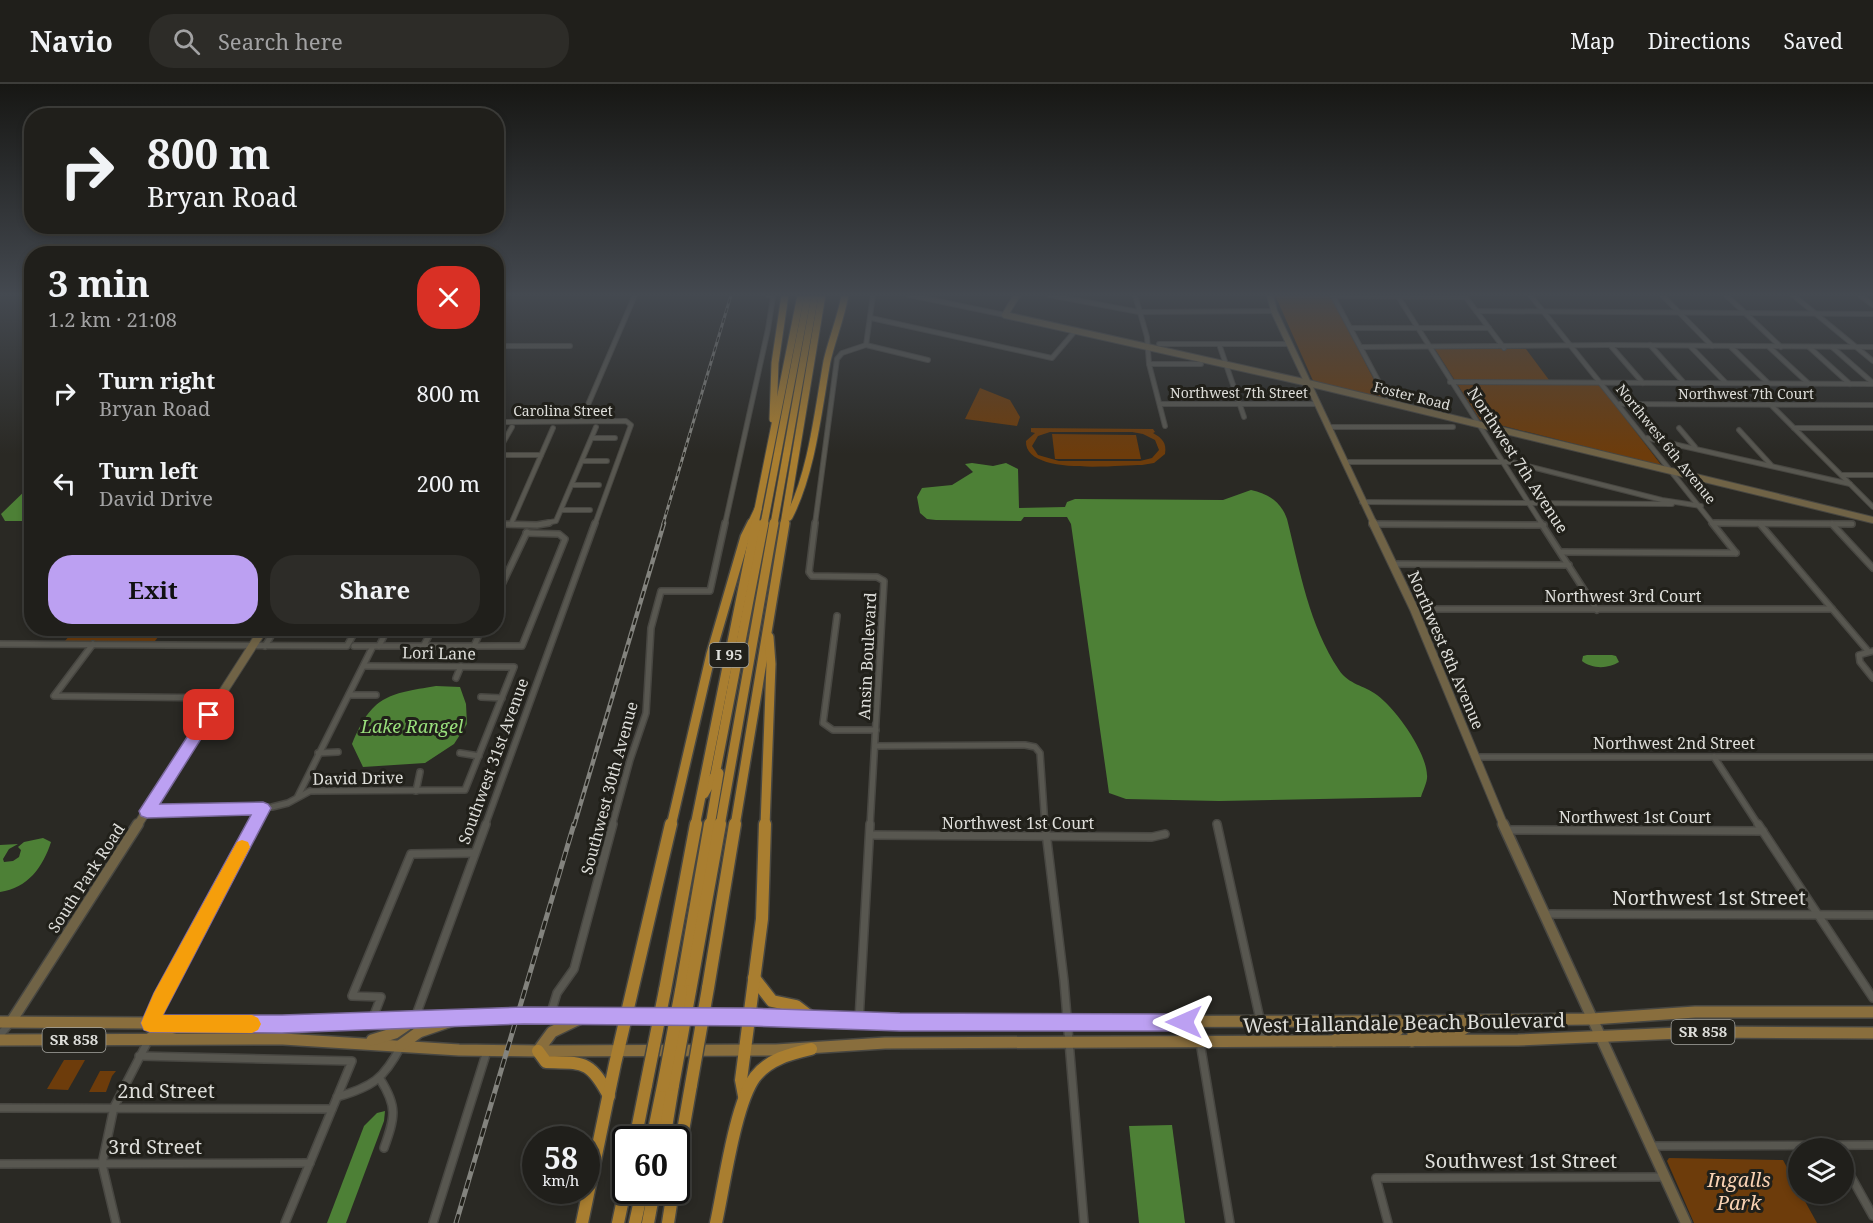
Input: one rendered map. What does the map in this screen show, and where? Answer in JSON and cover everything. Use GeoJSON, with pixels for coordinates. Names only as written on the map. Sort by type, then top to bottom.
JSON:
{"type":"FeatureCollection","features":[{"type":"Feature","properties":{"kind":"highway"},"geometry":{"type":"LineString","coordinates":[[774,434],[772,409],[777,348]]}},
{"type":"Feature","properties":{"kind":"highway","name":"I 95"},"geometry":{"type":"LineString","coordinates":[[638,1126],[791,348]]}},
{"type":"Feature","properties":{"kind":"highway"},"geometry":{"type":"LineString","coordinates":[[700,801],[715,776],[798,348]]}},
{"type":"Feature","properties":{"kind":"highway"},"geometry":{"type":"LineString","coordinates":[[685,991],[746,687],[806,348]]}},
{"type":"Feature","properties":{"kind":"highway","name":"I 95"},"geometry":{"type":"LineString","coordinates":[[684,1126],[813,348]]}},
{"type":"Feature","properties":{"kind":"highway"},"geometry":{"type":"LineString","coordinates":[[785,524],[797,501],[831,348]]}},
{"type":"Feature","properties":{"kind":"highway"},"geometry":{"type":"LineString","coordinates":[[582,1223],[618,1049],[711,654],[745,537],[758,510]]}},
{"type":"Feature","properties":{"kind":"highway"},"geometry":{"type":"LineString","coordinates":[[744,1096],[741,1080],[764,889],[771,664],[768,626]]}},
{"type":"Feature","properties":{"kind":"highway"},"geometry":{"type":"LineString","coordinates":[[656,1126],[668,1085],[685,991],[741,647]]}},
{"type":"Feature","properties":{"kind":"highway"},"geometry":{"type":"LineString","coordinates":[[726,871],[725,817],[746,699],[746,687]]}},
{"type":"Feature","properties":{"kind":"highway"},"geometry":{"type":"LineString","coordinates":[[754,978],[772,1001],[796,1006],[813,1019]]}},
{"type":"Feature","properties":{"kind":"highway"},"geometry":{"type":"LineString","coordinates":[[716,1223],[744,1096],[756,1076],[771,1063],[782,1056],[810,1049]]}},
{"type":"Feature","properties":{"kind":"highway"},"geometry":{"type":"LineString","coordinates":[[538,1051],[546,1062],[584,1064],[596,1070],[609,1096]]}},
{"type":"Feature","properties":{"kind":"highway"},"geometry":{"type":"LineString","coordinates":[[665,1126],[668,1085]]}},
{"type":"Feature","properties":{"kind":"highway"},"geometry":{"type":"LineString","coordinates":[[618,1223],[622,1204]]}},
{"type":"Feature","properties":{"kind":"highway"},"geometry":{"type":"LineString","coordinates":[[635,1223],[639,1204]]}},
{"type":"Feature","properties":{"kind":"highway"},"geometry":{"type":"LineString","coordinates":[[648,1223],[652,1204]]}},
{"type":"Feature","properties":{"kind":"highway"},"geometry":{"type":"LineString","coordinates":[[668,1223],[671,1204]]}},
{"type":"Feature","properties":{"kind":"main road","name":"West Hallandale Beach Boulevard"},"geometry":{"type":"LineString","coordinates":[[6,1022],[372,1022],[469,1016],[750,1017],[858,1021],[1067,1023],[1261,1022],[1592,1018],[1695,1012],[1873,1012]]}},
{"type":"Feature","properties":{"kind":"main road"},"geometry":{"type":"LineString","coordinates":[[401,1045],[411,1036],[430,1027],[469,1016]]}},
{"type":"Feature","properties":{"kind":"main road"},"geometry":{"type":"LineString","coordinates":[[538,1051],[552,1032],[587,1016]]}},
{"type":"Feature","properties":{"kind":"main road"},"geometry":{"type":"LineString","coordinates":[[356,1043],[394,1034],[414,1020]]}},
{"type":"Feature","properties":{"kind":"main road"},"geometry":{"type":"LineString","coordinates":[[1412,1041],[1413,1034],[1421,1031],[1462,1030],[1475,1020]]}},
{"type":"Feature","properties":{"kind":"main road"},"geometry":{"type":"LineString","coordinates":[[1334,1042],[1342,1035],[1391,1033],[1398,1030],[1403,1021]]}},
{"type":"Feature","properties":{"kind":"main road"},"geometry":{"type":"LineString","coordinates":[[149,1039],[162,1031],[196,1023]]}},
{"type":"Feature","properties":{"kind":"main road"},"geometry":{"type":"LineString","coordinates":[[1868,1033],[1873,1027]]}},
{"type":"Feature","properties":{"kind":"main road","name":"West Hallandale Beach Boulevard"},"geometry":{"type":"LineString","coordinates":[[0,1040],[283,1039],[487,1051],[538,1051],[810,1049],[885,1043],[1334,1042],[1602,1038],[1703,1032],[1868,1033]]}},
{"type":"Feature","properties":{"kind":"street"},"geometry":{"type":"LineString","coordinates":[[581,421],[612,348]]}},
{"type":"Feature","properties":{"kind":"street","name":"Southwest 30th Avenue"},"geometry":{"type":"LineString","coordinates":[[550,1016],[556,993],[574,969],[630,760],[646,713],[651,628],[661,591],[710,591],[764,348]]}},
{"type":"Feature","properties":{"kind":"street","name":"Ansin Boulevard"},"geometry":{"type":"LineString","coordinates":[[857,348],[842,353],[837,359],[809,572],[813,576],[877,577],[884,581],[858,1021]]}},
{"type":"Feature","properties":{"kind":"street"},"geometry":{"type":"LineString","coordinates":[[879,348],[928,360]]}},
{"type":"Feature","properties":{"kind":"street"},"geometry":{"type":"LineString","coordinates":[[1007,348],[1052,358],[1060,348]]}},
{"type":"Feature","properties":{"kind":"street"},"geometry":{"type":"LineString","coordinates":[[1148,348],[1149,364],[1165,426]]}},
{"type":"Feature","properties":{"kind":"street","name":"Foster Road"},"geometry":{"type":"LineString","coordinates":[[1157,348],[1873,520]]}},
{"type":"Feature","properties":{"kind":"street"},"geometry":{"type":"LineString","coordinates":[[1220,348],[1244,417]]}},
{"type":"Feature","properties":{"kind":"street","name":"Northwest 8th Avenue"},"geometry":{"type":"LineString","coordinates":[[1291,348],[1414,609],[1506,830],[1686,1223]]}},
{"type":"Feature","properties":{"kind":"street"},"geometry":{"type":"LineString","coordinates":[[1363,348],[1390,403]]}},
{"type":"Feature","properties":{"kind":"street","name":"Northwest 7th Avenue"},"geometry":{"type":"LineString","coordinates":[[1430,348],[1597,609]]}},
{"type":"Feature","properties":{"kind":"street","name":"Northwest 6th Avenue"},"geometry":{"type":"LineString","coordinates":[[1562,552],[1736,553],[1574,348]]}},
{"type":"Feature","properties":{"kind":"street"},"geometry":{"type":"LineString","coordinates":[[1613,348],[1643,383]]}},
{"type":"Feature","properties":{"kind":"street"},"geometry":{"type":"LineString","coordinates":[[1653,348],[1686,384]]}},
{"type":"Feature","properties":{"kind":"street"},"geometry":{"type":"LineString","coordinates":[[1692,348],[1726,383]]}},
{"type":"Feature","properties":{"kind":"street"},"geometry":{"type":"LineString","coordinates":[[1732,348],[1768,384]]}},
{"type":"Feature","properties":{"kind":"street"},"geometry":{"type":"LineString","coordinates":[[1771,348],[1809,384]]}},
{"type":"Feature","properties":{"kind":"street"},"geometry":{"type":"LineString","coordinates":[[1810,348],[1850,384]]}},
{"type":"Feature","properties":{"kind":"street"},"geometry":{"type":"LineString","coordinates":[[1833,348],[1873,383]]}},
{"type":"Feature","properties":{"kind":"street"},"geometry":{"type":"LineString","coordinates":[[1857,348],[1873,361]]}},
{"type":"Feature","properties":{"kind":"street"},"geometry":{"type":"LineString","coordinates":[[1149,364],[1202,364]]}},
{"type":"Feature","properties":{"kind":"street"},"geometry":{"type":"LineString","coordinates":[[1450,381],[1686,384],[1873,383]]}},
{"type":"Feature","properties":{"kind":"street"},"geometry":{"type":"LineString","coordinates":[[1750,384],[1873,507]]}},
{"type":"Feature","properties":{"kind":"street","name":"Northwest 7th Street"},"geometry":{"type":"LineString","coordinates":[[1160,404],[1318,404]]}},
{"type":"Feature","properties":{"kind":"street","name":"Northwest 7th Court"},"geometry":{"type":"LineString","coordinates":[[1618,404],[1873,405]]}},
{"type":"Feature","properties":{"kind":"street","name":"Carolina Street"},"geometry":{"type":"LineString","coordinates":[[504,422],[630,422]]}},
{"type":"Feature","properties":{"kind":"street","name":"Southwest 31st Avenue"},"geometry":{"type":"LineString","coordinates":[[414,1020],[630,422]]}},
{"type":"Feature","properties":{"kind":"street"},"geometry":{"type":"LineString","coordinates":[[504,441],[512,427]]}},
{"type":"Feature","properties":{"kind":"street"},"geometry":{"type":"LineString","coordinates":[[504,524],[530,525],[556,521],[596,427]]}},
{"type":"Feature","properties":{"kind":"street"},"geometry":{"type":"LineString","coordinates":[[1329,427],[1453,427]]}},
{"type":"Feature","properties":{"kind":"street"},"geometry":{"type":"LineString","coordinates":[[511,524],[553,428]]}},
{"type":"Feature","properties":{"kind":"street"},"geometry":{"type":"LineString","coordinates":[[1679,428],[1696,448]]}},
{"type":"Feature","properties":{"kind":"street"},"geometry":{"type":"LineString","coordinates":[[1794,428],[1873,428]]}},
{"type":"Feature","properties":{"kind":"street"},"geometry":{"type":"LineString","coordinates":[[1739,430],[1772,466]]}},
{"type":"Feature","properties":{"kind":"street"},"geometry":{"type":"LineString","coordinates":[[592,438],[615,438]]}},
{"type":"Feature","properties":{"kind":"street"},"geometry":{"type":"LineString","coordinates":[[1646,438],[1850,484]]}},
{"type":"Feature","properties":{"kind":"street"},"geometry":{"type":"LineString","coordinates":[[504,455],[541,455]]}},
{"type":"Feature","properties":{"kind":"street"},"geometry":{"type":"LineString","coordinates":[[583,461],[607,461]]}},
{"type":"Feature","properties":{"kind":"street"},"geometry":{"type":"LineString","coordinates":[[1345,462],[1503,462],[1683,504]]}},
{"type":"Feature","properties":{"kind":"street"},"geometry":{"type":"LineString","coordinates":[[1841,475],[1873,475]]}},
{"type":"Feature","properties":{"kind":"street"},"geometry":{"type":"LineString","coordinates":[[572,485],[599,485]]}},
{"type":"Feature","properties":{"kind":"street"},"geometry":{"type":"LineString","coordinates":[[1362,502],[1523,501],[1531,504],[1701,506]]}},
{"type":"Feature","properties":{"kind":"street"},"geometry":{"type":"LineString","coordinates":[[562,510],[590,510]]}},
{"type":"Feature","properties":{"kind":"street"},"geometry":{"type":"LineString","coordinates":[[1714,523],[1852,524]]}},
{"type":"Feature","properties":{"kind":"street"},"geometry":{"type":"LineString","coordinates":[[1372,524],[1544,525]]}},
{"type":"Feature","properties":{"kind":"street"},"geometry":{"type":"LineString","coordinates":[[1760,524],[1871,651],[1859,655],[1860,662],[1873,678]]}},
{"type":"Feature","properties":{"kind":"street"},"geometry":{"type":"LineString","coordinates":[[1832,524],[1873,567]]}},
{"type":"Feature","properties":{"kind":"street"},"geometry":{"type":"LineString","coordinates":[[504,580],[530,525]]}},
{"type":"Feature","properties":{"kind":"street"},"geometry":{"type":"LineString","coordinates":[[0,644],[522,646],[565,539],[559,534],[526,533]]}},
{"type":"Feature","properties":{"kind":"street"},"geometry":{"type":"LineString","coordinates":[[1393,564],[1569,565]]}},
{"type":"Feature","properties":{"kind":"street","name":"Northwest 3rd Court"},"geometry":{"type":"LineString","coordinates":[[1414,609],[1832,609]]}},
{"type":"Feature","properties":{"kind":"street"},"geometry":{"type":"LineString","coordinates":[[837,616],[823,723],[834,730],[876,730]]}},
{"type":"Feature","properties":{"kind":"street","name":"South Park Road"},"geometry":{"type":"LineString","coordinates":[[6,1022],[147,811],[259,636]]}},
{"type":"Feature","properties":{"kind":"street"},"geometry":{"type":"LineString","coordinates":[[265,646],[271,636]]}},
{"type":"Feature","properties":{"kind":"street"},"geometry":{"type":"LineString","coordinates":[[351,646],[354,636]]}},
{"type":"Feature","properties":{"kind":"street"},"geometry":{"type":"LineString","coordinates":[[379,646],[384,636]]}},
{"type":"Feature","properties":{"kind":"street"},"geometry":{"type":"LineString","coordinates":[[424,645],[429,636]]}},
{"type":"Feature","properties":{"kind":"street"},"geometry":{"type":"LineString","coordinates":[[474,646],[478,636]]}},
{"type":"Feature","properties":{"kind":"street"},"geometry":{"type":"LineString","coordinates":[[93,644],[54,696],[220,698]]}},
{"type":"Feature","properties":{"kind":"street"},"geometry":{"type":"LineString","coordinates":[[298,796],[372,648]]}},
{"type":"Feature","properties":{"kind":"street","name":"Lori Lane"},"geometry":{"type":"LineString","coordinates":[[364,666],[514,667],[502,698]]}},
{"type":"Feature","properties":{"kind":"street"},"geometry":{"type":"LineString","coordinates":[[456,678],[461,666]]}},
{"type":"Feature","properties":{"kind":"street"},"geometry":{"type":"LineString","coordinates":[[349,695],[376,695]]}},
{"type":"Feature","properties":{"kind":"street"},"geometry":{"type":"LineString","coordinates":[[460,753],[479,756],[502,698],[481,697]]}},
{"type":"Feature","properties":{"kind":"street"},"geometry":{"type":"LineString","coordinates":[[875,746],[1035,747],[1040,753],[1069,1042],[1084,1223]]}},
{"type":"Feature","properties":{"kind":"street"},"geometry":{"type":"LineString","coordinates":[[318,753],[338,752]]}},
{"type":"Feature","properties":{"kind":"street","name":"David Drive"},"geometry":{"type":"LineString","coordinates":[[147,811],[281,806],[310,791],[465,790],[479,756]]}},
{"type":"Feature","properties":{"kind":"street"},"geometry":{"type":"LineString","coordinates":[[1714,757],[1873,998]]}},
{"type":"Feature","properties":{"kind":"street","name":"Northwest 2nd Street"},"geometry":{"type":"LineString","coordinates":[[1475,758],[1873,757]]}},
{"type":"Feature","properties":{"kind":"street"},"geometry":{"type":"LineString","coordinates":[[416,791],[420,772]]}},
{"type":"Feature","properties":{"kind":"street"},"geometry":{"type":"LineString","coordinates":[[150,1023],[160,999],[263,808]]}},
{"type":"Feature","properties":{"kind":"street"},"geometry":{"type":"LineString","coordinates":[[1217,824],[1265,1042]]}},
{"type":"Feature","properties":{"kind":"street","name":"Northwest 1st Court"},"geometry":{"type":"LineString","coordinates":[[1506,830],[1763,831]]}},
{"type":"Feature","properties":{"kind":"street","name":"Northwest 1st Court"},"geometry":{"type":"LineString","coordinates":[[870,835],[1158,837],[1165,834]]}},
{"type":"Feature","properties":{"kind":"street"},"geometry":{"type":"LineString","coordinates":[[372,1022],[381,997],[352,996],[411,854],[474,853]]}},
{"type":"Feature","properties":{"kind":"street","name":"Northwest 1st Street"},"geometry":{"type":"LineString","coordinates":[[1545,914],[1873,915]]}},
{"type":"Feature","properties":{"kind":"street"},"geometry":{"type":"LineString","coordinates":[[0,1035],[6,1022]]}},
{"type":"Feature","properties":{"kind":"street"},"geometry":{"type":"LineString","coordinates":[[116,1223],[102,1164],[114,1107],[149,1039]]}},
{"type":"Feature","properties":{"kind":"street"},"geometry":{"type":"LineString","coordinates":[[1200,1042],[1230,1223]]}},
{"type":"Feature","properties":{"kind":"street"},"geometry":{"type":"LineString","coordinates":[[337,1097],[364,1090],[380,1079],[391,1068],[401,1045]]}},
{"type":"Feature","properties":{"kind":"street"},"geometry":{"type":"LineString","coordinates":[[433,1223],[487,1051]]}},
{"type":"Feature","properties":{"kind":"street"},"geometry":{"type":"LineString","coordinates":[[139,1056],[352,1061],[285,1223]]}},
{"type":"Feature","properties":{"kind":"street"},"geometry":{"type":"LineString","coordinates":[[380,1079],[393,1098],[396,1114],[384,1148]]}},
{"type":"Feature","properties":{"kind":"street","name":"2nd Street"},"geometry":{"type":"LineString","coordinates":[[0,1108],[332,1109]]}},
{"type":"Feature","properties":{"kind":"street"},"geometry":{"type":"LineString","coordinates":[[1854,1146],[1873,1145]]}},
{"type":"Feature","properties":{"kind":"street"},"geometry":{"type":"LineString","coordinates":[[1651,1146],[1788,1147]]}},
{"type":"Feature","properties":{"kind":"street","name":"3rd Street"},"geometry":{"type":"LineString","coordinates":[[0,1164],[310,1163]]}},
{"type":"Feature","properties":{"kind":"street","name":"Southwest 1st Street"},"geometry":{"type":"LineString","coordinates":[[1388,1223],[1376,1178],[1665,1177]]}},
{"type":"Feature","properties":{"kind":"street"},"geometry":{"type":"LineString","coordinates":[[1854,1182],[1873,1216]]}},
{"type":"Feature","properties":{"kind":"green space"},"geometry":{"type":"Polygon","coordinates":[[[1299,348],[1358,348],[1384,399],[1314,383],[1299,348]]]}},
{"type":"Feature","properties":{"kind":"green space"},"geometry":{"type":"Polygon","coordinates":[[[1435,349],[1526,349],[1552,384],[1599,384],[1662,466],[1480,420],[1435,349]]]}},
{"type":"Feature","properties":{"kind":"green space"},"geometry":{"type":"Polygon","coordinates":[[[980,388],[1010,400],[1020,417],[1017,426],[965,419],[980,388]]]}},
{"type":"Feature","properties":{"kind":"green space"},"geometry":{"type":"Polygon","coordinates":[[[1031,428],[1153,429],[1155,432],[1153,433],[1164,444],[1165,454],[1154,463],[1142,465],[1094,467],[1055,464],[1040,460],[1029,452],[1026,441],[1035,433],[1031,432],[1031,428]],[[1050,432],[1038,436],[1032,446],[1038,455],[1059,461],[1140,461],[1152,458],[1159,450],[1155,440],[1132,432],[1050,432]]]}},
{"type":"Feature","properties":{"kind":"green space"},"geometry":{"type":"Polygon","coordinates":[[[1052,434],[1136,435],[1141,459],[1055,459],[1052,434]]]}},
{"type":"Feature","properties":{"kind":"green space"},"geometry":{"type":"Polygon","coordinates":[[[69,636],[159,636],[155,641],[65,641],[69,636]]]}},
{"type":"Feature","properties":{"kind":"green space"},"geometry":{"type":"Polygon","coordinates":[[[64,1060],[85,1060],[68,1090],[47,1089],[64,1060]]]}},
{"type":"Feature","properties":{"kind":"green space"},"geometry":{"type":"Polygon","coordinates":[[[100,1071],[116,1071],[106,1092],[89,1092],[100,1071]]]}},
{"type":"Feature","properties":{"kind":"green space","name":"Ingalls Park"},"geometry":{"type":"Polygon","coordinates":[[[1669,1158],[1783,1160],[1788,1169],[1788,1204],[1807,1204],[1817,1223],[1694,1223],[1667,1161],[1669,1158]]]}},
{"type":"Feature","properties":{"kind":"water"},"geometry":{"type":"Polygon","coordinates":[[[1006,463],[1018,469],[1019,508],[1065,507],[1067,502],[1075,499],[1223,500],[1251,490],[1274,500],[1287,519],[1301,578],[1320,635],[1329,653],[1347,679],[1385,701],[1416,743],[1427,775],[1421,797],[1219,801],[1126,799],[1109,793],[1071,524],[1067,517],[1024,517],[1021,521],[936,520],[927,519],[920,513],[917,497],[922,488],[952,485],[973,472],[965,464],[993,466],[1006,463]]]}},
{"type":"Feature","properties":{"kind":"water"},"geometry":{"type":"Polygon","coordinates":[[[24,492],[24,521],[5,521],[1,514],[24,492]]]}},
{"type":"Feature","properties":{"kind":"water"},"geometry":{"type":"Polygon","coordinates":[[[1612,655],[1616,656],[1619,662],[1610,666],[1595,667],[1582,661],[1583,656],[1612,655]]]}},
{"type":"Feature","properties":{"kind":"water","name":"Lake Rangel"},"geometry":{"type":"Polygon","coordinates":[[[436,686],[460,687],[466,704],[467,724],[454,744],[425,763],[363,767],[352,744],[359,728],[374,707],[393,695],[436,686]]]}},
{"type":"Feature","properties":{"kind":"water"},"geometry":{"type":"Polygon","coordinates":[[[43,838],[51,842],[39,868],[19,886],[0,892],[0,845],[18,844],[9,849],[3,859],[4,862],[13,861],[19,857],[21,850],[18,847],[24,842],[43,838]]]}},
{"type":"Feature","properties":{"kind":"water"},"geometry":{"type":"Polygon","coordinates":[[[385,1111],[384,1121],[346,1223],[327,1223],[364,1126],[377,1113],[385,1111]]]}},
{"type":"Feature","properties":{"kind":"water"},"geometry":{"type":"Polygon","coordinates":[[[1172,1125],[1185,1223],[1139,1223],[1129,1126],[1172,1125]]]}},
{"type":"Feature","properties":{"kind":"railway"},"geometry":{"type":"LineString","coordinates":[[663,524],[715,348]]}},
{"type":"Feature","properties":{"kind":"railway"},"geometry":{"type":"LineString","coordinates":[[574,826],[664,523]]}},
{"type":"Feature","properties":{"kind":"railway"},"geometry":{"type":"LineString","coordinates":[[456,1223],[574,824]]}},
{"type":"Feature","properties":{"kind":"slow traffic"},"geometry":{"type":"LineString","coordinates":[[242,847],[160,999],[150,1023],[252,1024]]}},
{"type":"Feature","properties":{"kind":"route"},"geometry":{"type":"LineString","coordinates":[[209,715],[147,811],[263,808],[160,999],[150,1023],[343,1023],[469,1016],[750,1017],[900,1022],[1184,1022]]}}]}
